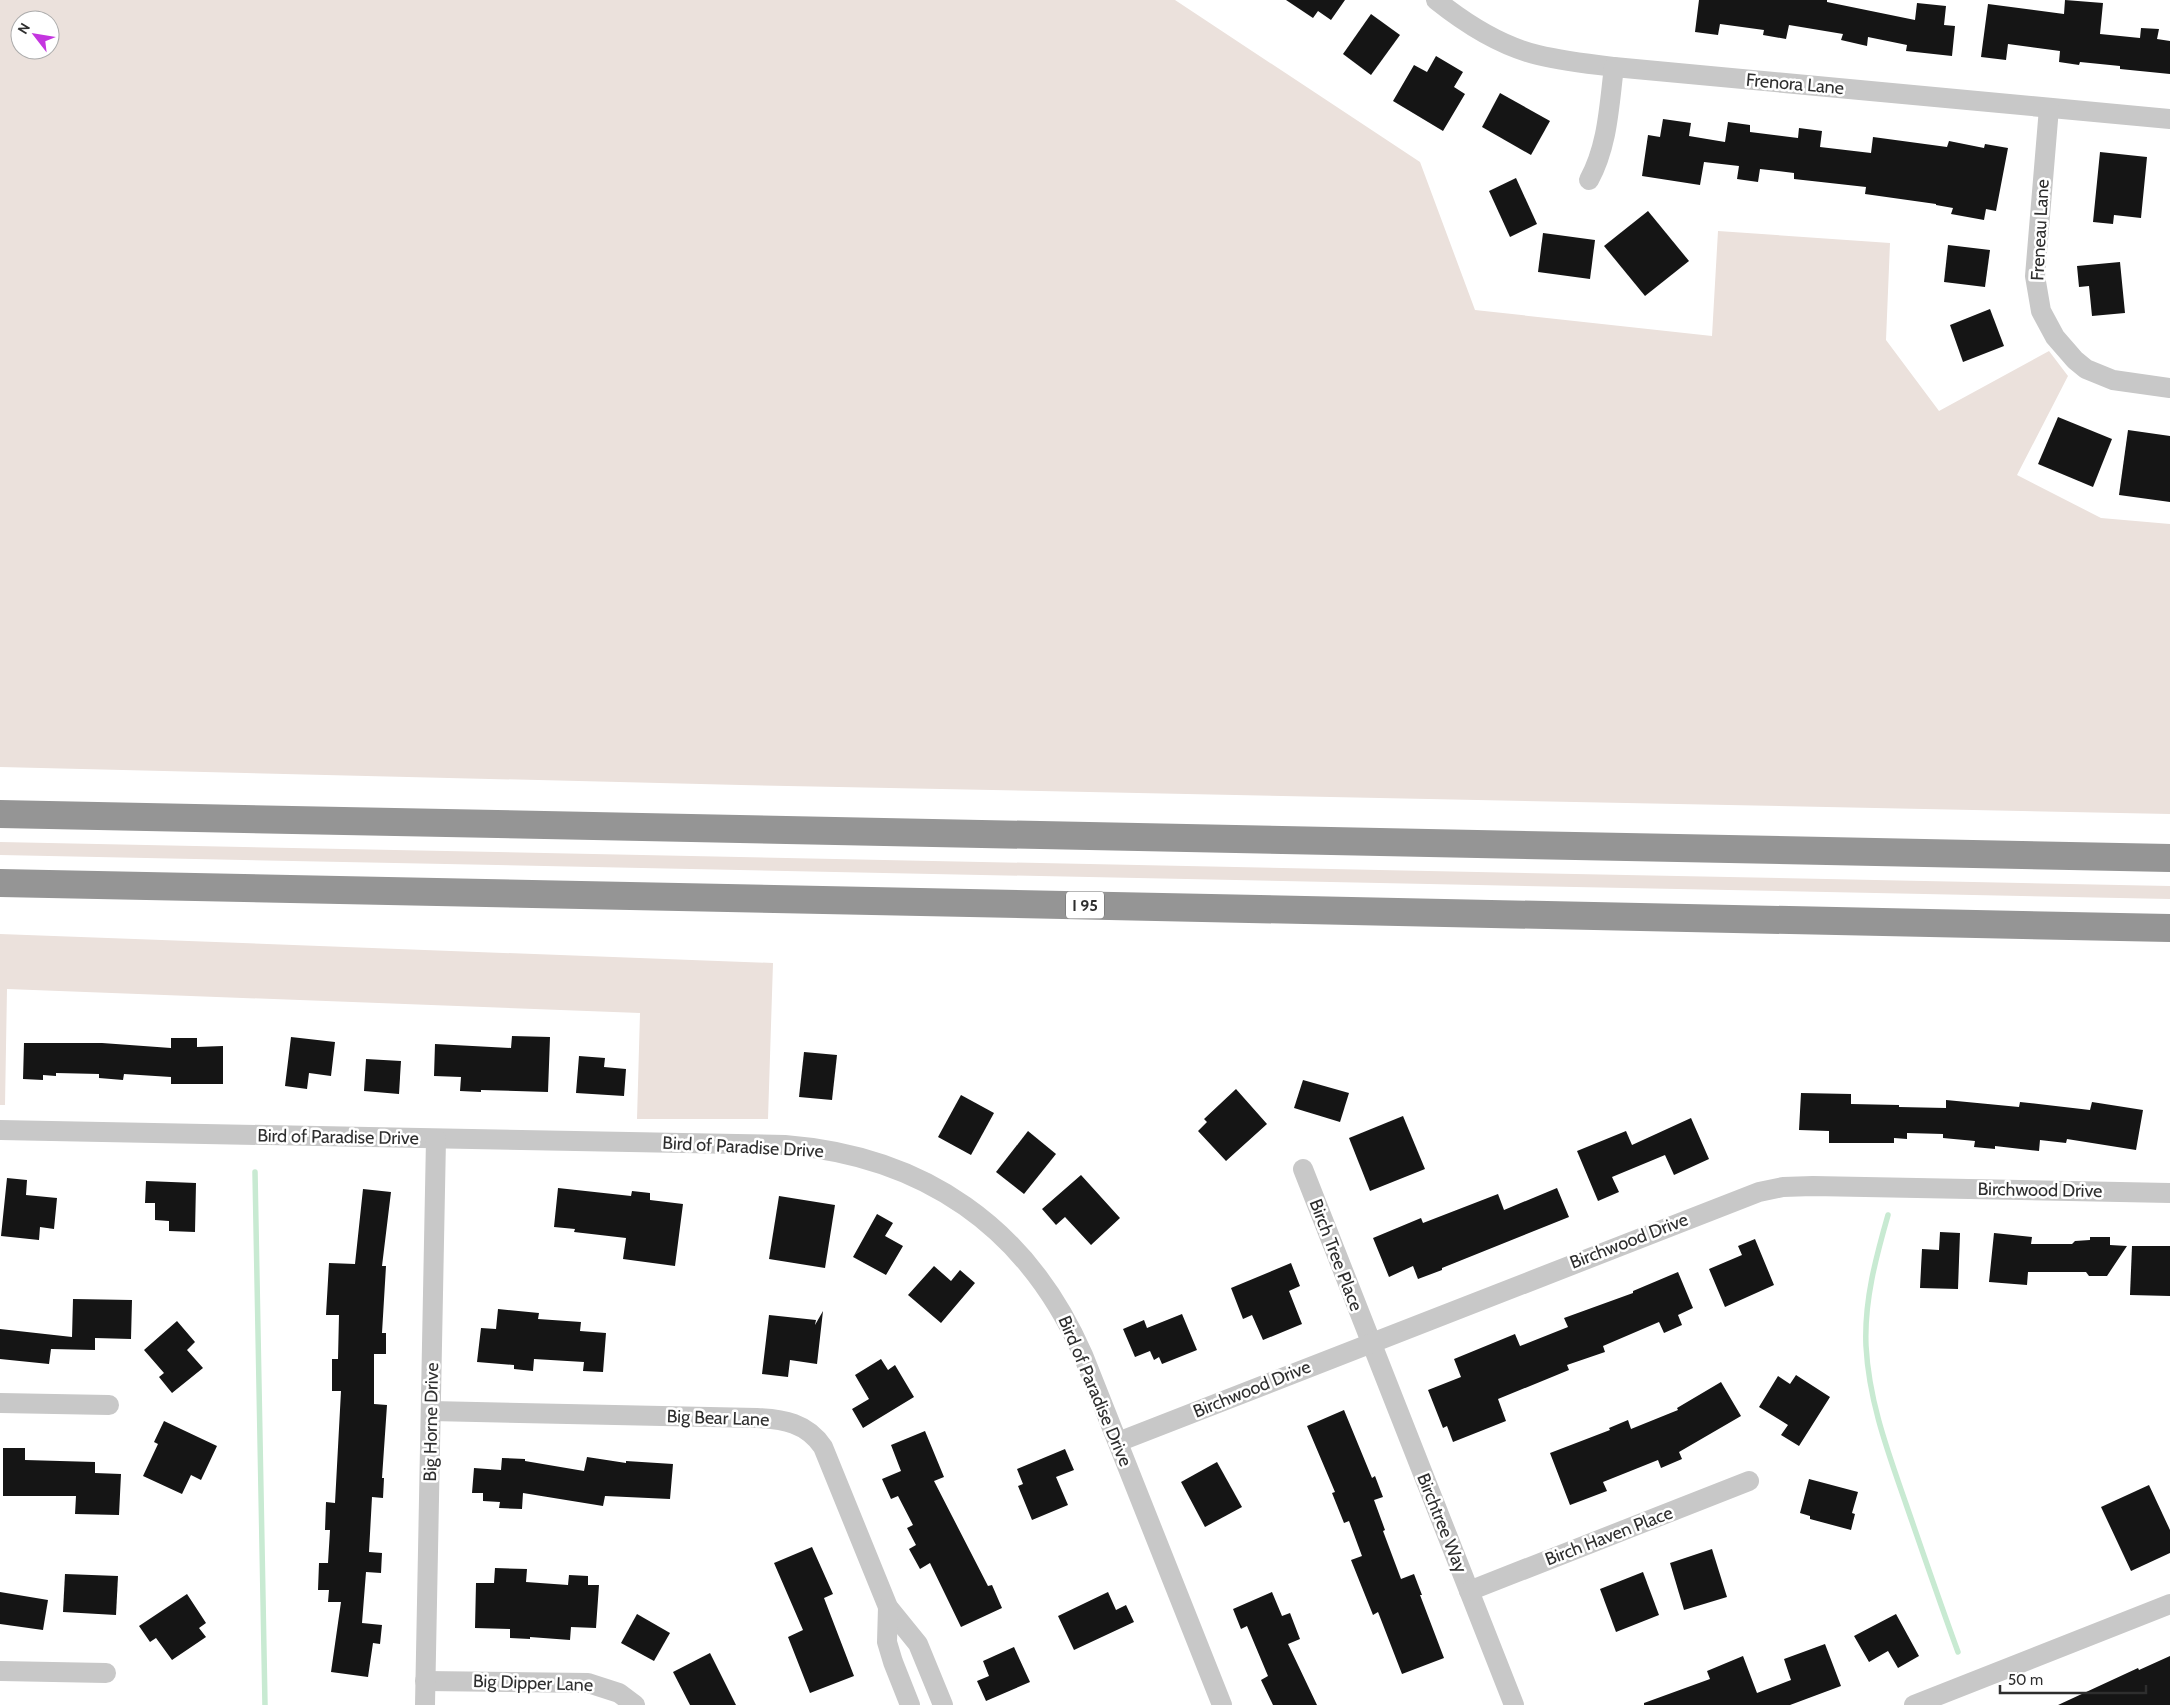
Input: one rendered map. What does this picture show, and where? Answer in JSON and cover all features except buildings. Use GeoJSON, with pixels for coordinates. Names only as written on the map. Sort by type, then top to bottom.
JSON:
{"type":"FeatureCollection","features":[{"type":"Feature","properties":{"kind":"highway"},"geometry":{"type":"LineString","coordinates":[[0,814],[2170,858]]}},
{"type":"Feature","properties":{"kind":"highway","name":"I 95"},"geometry":{"type":"LineString","coordinates":[[0,883],[2170,928]]}},
{"type":"Feature","properties":{"kind":"street","name":"Frenora Lane"},"geometry":{"type":"LineString","coordinates":[[1436,0],[1472,26],[1519,49],[1557,59],[1614,67],[2170,119]]}},
{"type":"Feature","properties":{"kind":"street"},"geometry":{"type":"LineString","coordinates":[[1589,180],[1603,150],[1614,67]]}},
{"type":"Feature","properties":{"kind":"street","name":"Freneau Lane"},"geometry":{"type":"LineString","coordinates":[[2049,108],[2035,276],[2041,311],[2055,337],[2075,360],[2086,369],[2113,380],[2170,388]]}},
{"type":"Feature","properties":{"kind":"street","name":"Bird of Paradise Drive"},"geometry":{"type":"LineString","coordinates":[[0,1130],[785,1145],[851,1154],[895,1168],[934,1187],[994,1229],[1027,1263],[1055,1301],[1075,1337],[1222,1705]]}},
{"type":"Feature","properties":{"kind":"street","name":"Big Horne Drive"},"geometry":{"type":"LineString","coordinates":[[425,1705],[436,1139]]}},
{"type":"Feature","properties":{"kind":"street","name":"Birch Tree Place"},"geometry":{"type":"LineString","coordinates":[[1303,1169],[1370,1342]]}},
{"type":"Feature","properties":{"kind":"street","name":"Birchwood Drive"},"geometry":{"type":"LineString","coordinates":[[1118,1442],[1735,1199],[1771,1189],[1813,1186],[2170,1193]]}},
{"type":"Feature","properties":{"kind":"street","name":"Birchtree Way"},"geometry":{"type":"LineString","coordinates":[[1370,1342],[1514,1705]]}},
{"type":"Feature","properties":{"kind":"street"},"geometry":{"type":"LineString","coordinates":[[0,1403],[109,1405]]}},
{"type":"Feature","properties":{"kind":"street","name":"Big Bear Lane"},"geometry":{"type":"LineString","coordinates":[[431,1412],[757,1418],[786,1421],[802,1426],[819,1440],[827,1455],[888,1607],[918,1644],[943,1705]]}},
{"type":"Feature","properties":{"kind":"street","name":"Birch Haven Place"},"geometry":{"type":"LineString","coordinates":[[1469,1591],[1749,1481]]}},
{"type":"Feature","properties":{"kind":"street"},"geometry":{"type":"LineString","coordinates":[[1914,1705],[2170,1604]]}},
{"type":"Feature","properties":{"kind":"street","name":"Big Bear Lane"},"geometry":{"type":"LineString","coordinates":[[888,1607],[887,1642],[910,1705]]}},
{"type":"Feature","properties":{"kind":"street"},"geometry":{"type":"LineString","coordinates":[[0,1671],[106,1673]]}},
{"type":"Feature","properties":{"kind":"street","name":"Big Dipper Lane"},"geometry":{"type":"LineString","coordinates":[[425,1681],[583,1682],[609,1688],[635,1705]]}},
{"type":"Feature","properties":{"kind":"shaded area"},"geometry":{"type":"Polygon","coordinates":[[[0,0],[1175,0],[1420,162],[1475,310],[1712,336],[1718,231],[1890,243],[1886,340],[1939,411],[2049,351],[2068,376],[2017,475],[2101,518],[2170,524],[2170,814],[741,785],[0,767],[0,0]]]}},
{"type":"Feature","properties":{"kind":"shaded area"},"geometry":{"type":"Polygon","coordinates":[[[0,842],[2170,886],[2170,899],[0,855],[0,842]]]}},
{"type":"Feature","properties":{"kind":"shaded area"},"geometry":{"type":"Polygon","coordinates":[[[0,934],[773,963],[768,1119],[637,1119],[640,1013],[7,989],[5,1105],[0,1105],[0,934]]]}},
{"type":"Feature","properties":{"kind":"waterway"},"geometry":{"type":"LineString","coordinates":[[255,1172],[265,1705]]}},
{"type":"Feature","properties":{"kind":"waterway"},"geometry":{"type":"LineString","coordinates":[[1888,1215],[1875,1263],[1867,1312],[1866,1346],[1871,1387],[1886,1446],[1958,1652]]}}]}
